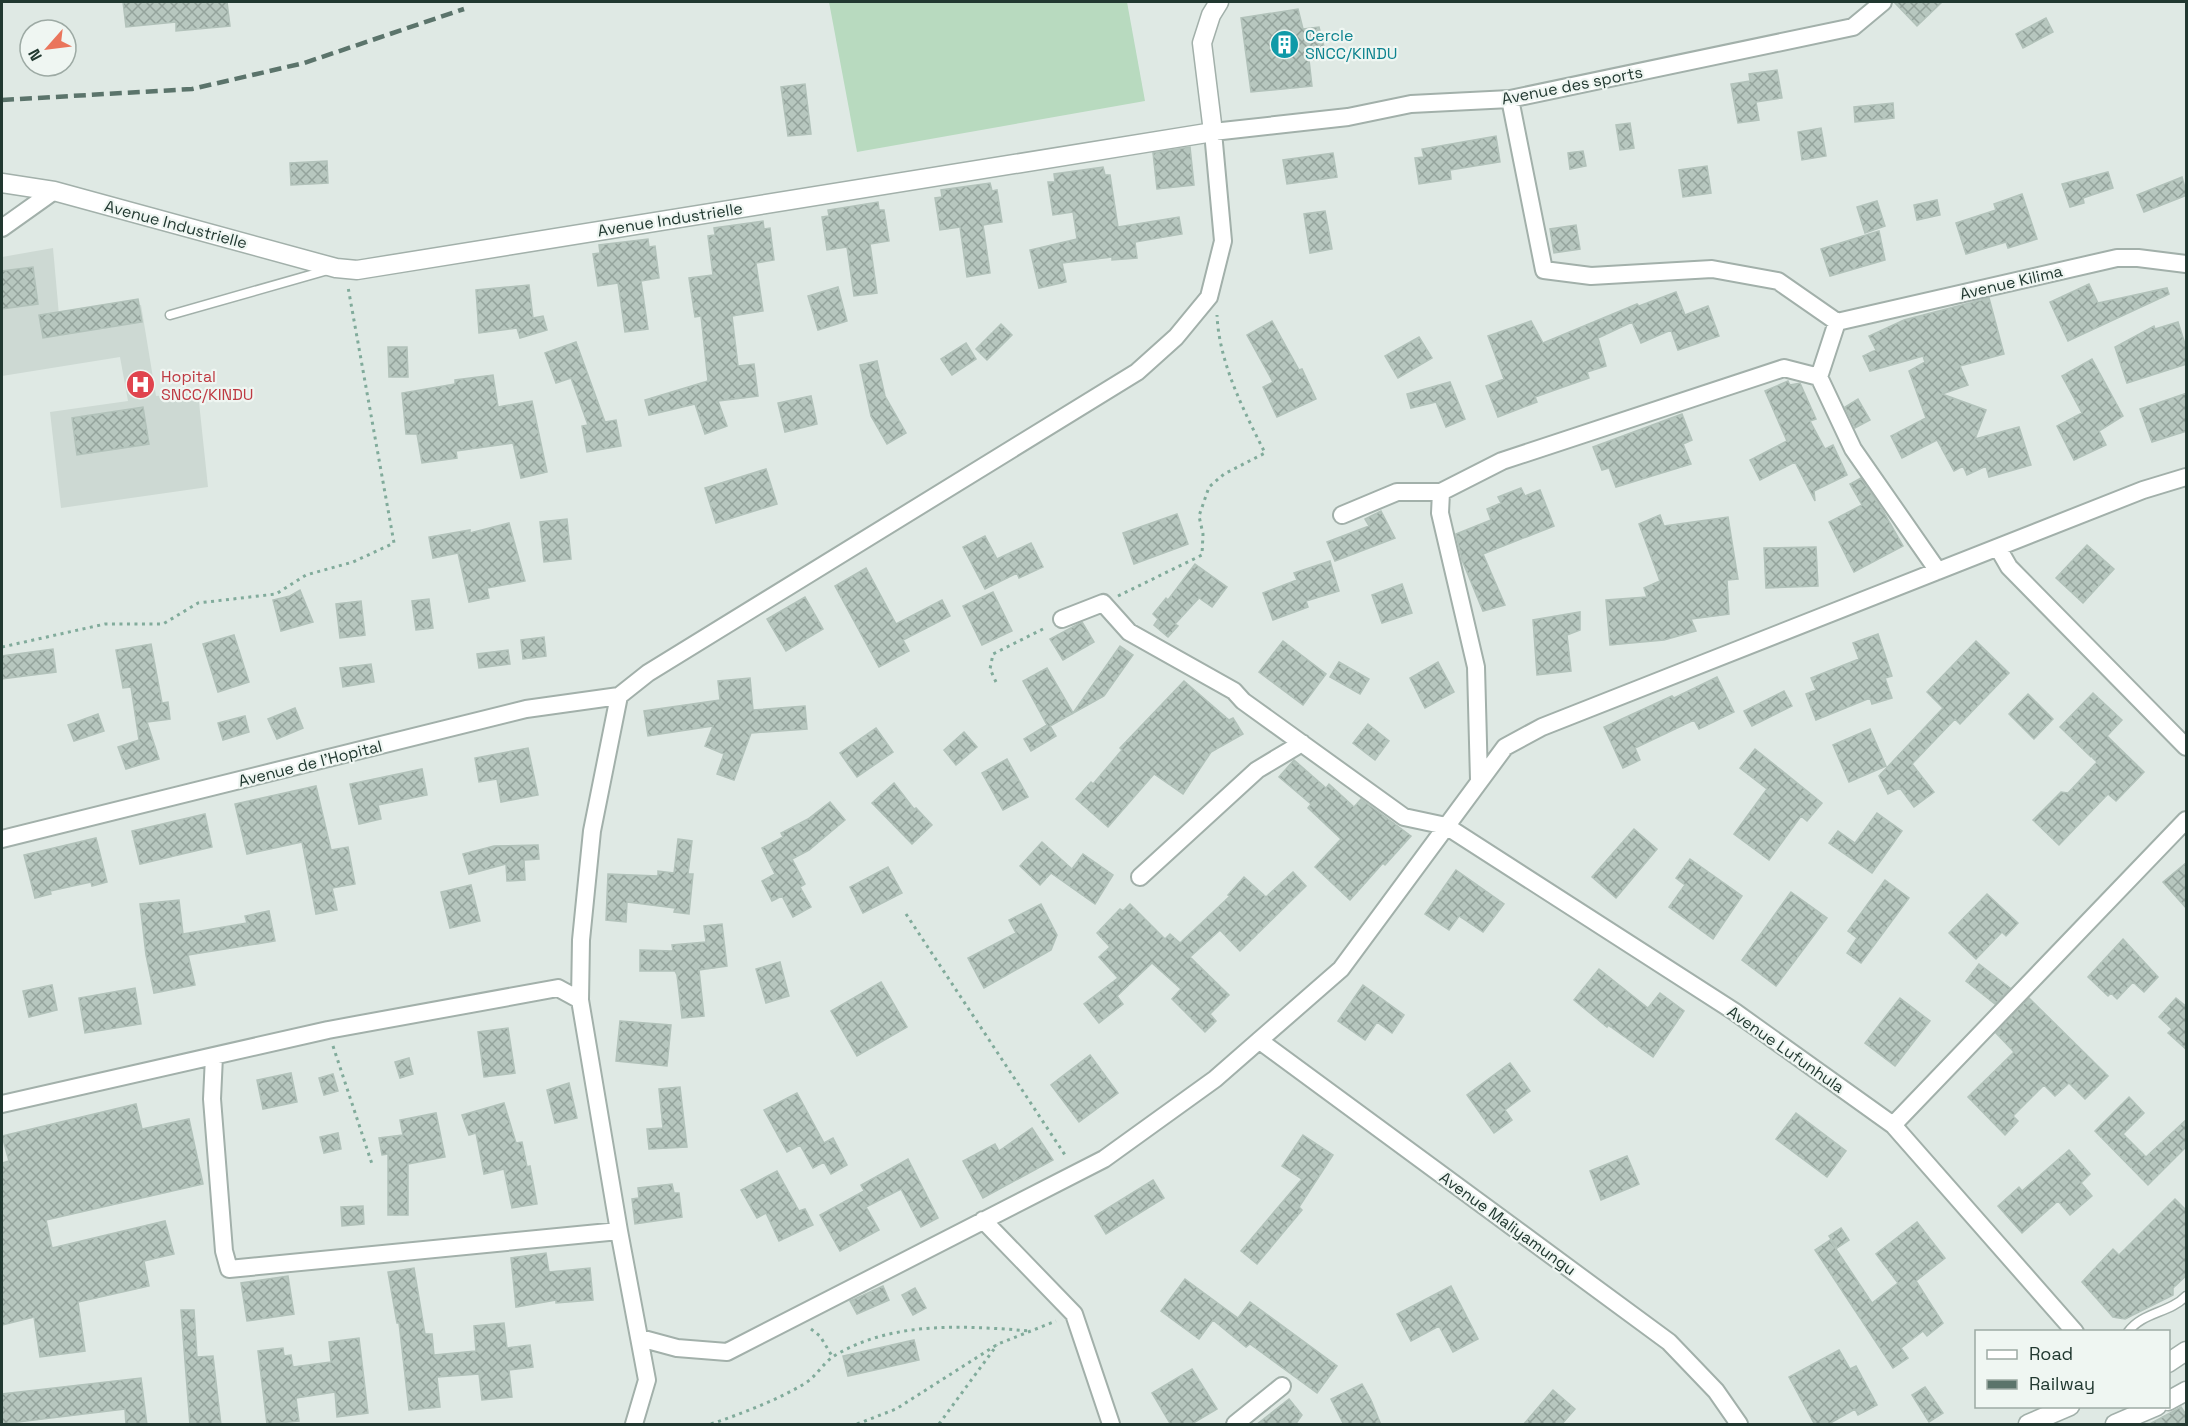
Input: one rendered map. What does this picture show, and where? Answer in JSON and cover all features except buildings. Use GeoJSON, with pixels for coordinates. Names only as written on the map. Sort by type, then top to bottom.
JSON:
{"type":"FeatureCollection","features":[{"type":"Feature","properties":{"kind":"street"},"geometry":{"type":"LineString","coordinates":[[634,1425],[647,1380],[580,1000],[581,940],[592,831],[619,696],[657,667],[1137,372],[1176,337],[1209,297],[1223,241],[1202,44],[1211,15],[1219,2]]}},
{"type":"Feature","properties":{"kind":"street","name":"Avenue des sports"},"geometry":{"type":"LineString","coordinates":[[1213,132],[1348,117],[1411,104],[1510,99],[1853,27],[1884,2]]}},
{"type":"Feature","properties":{"kind":"street"},"geometry":{"type":"LineString","coordinates":[[1510,99],[1544,270],[1607,276],[1712,269],[1778,281],[1837,322],[1819,376],[1853,449],[1938,571]]}},
{"type":"Feature","properties":{"kind":"street","name":"Avenue Industrielle"},"geometry":{"type":"LineString","coordinates":[[2,183],[54,191],[340,269],[357,270],[1213,132]]}},
{"type":"Feature","properties":{"kind":"street"},"geometry":{"type":"LineString","coordinates":[[2,228],[54,191]]}},
{"type":"Feature","properties":{"kind":"street","name":"Avenue Kilima"},"geometry":{"type":"LineString","coordinates":[[1837,322],[2117,258],[2187,264]]}},
{"type":"Feature","properties":{"kind":"street"},"geometry":{"type":"LineString","coordinates":[[1342,515],[1397,492],[1441,492],[1502,461],[1784,368],[1819,376]]}},
{"type":"Feature","properties":{"kind":"street"},"geometry":{"type":"LineString","coordinates":[[640,1338],[677,1348],[728,1352],[1104,1158],[1187,1099],[1260,1041],[1341,969],[1505,747],[1542,727],[2143,490],[2187,477]]}},
{"type":"Feature","properties":{"kind":"street"},"geometry":{"type":"LineString","coordinates":[[1441,492],[1440,513],[1476,667],[1479,780]]}},
{"type":"Feature","properties":{"kind":"street"},"geometry":{"type":"LineString","coordinates":[[1998,548],[2009,567],[2187,747]]}},
{"type":"Feature","properties":{"kind":"street"},"geometry":{"type":"LineString","coordinates":[[1062,619],[1103,603],[1129,632],[1234,691],[1243,701],[1404,817],[1446,826]]}},
{"type":"Feature","properties":{"kind":"street","name":"Avenue de l'Hopital"},"geometry":{"type":"LineString","coordinates":[[2,839],[526,709],[619,696]]}},
{"type":"Feature","properties":{"kind":"street"},"geometry":{"type":"LineString","coordinates":[[1140,877],[1257,770],[1302,743]]}},
{"type":"Feature","properties":{"kind":"street"},"geometry":{"type":"LineString","coordinates":[[1893,1125],[2187,820]]}},
{"type":"Feature","properties":{"kind":"street","name":"Avenue Lufunhula"},"geometry":{"type":"LineString","coordinates":[[1446,826],[1735,1012],[1893,1125],[2073,1330]]}},
{"type":"Feature","properties":{"kind":"street"},"geometry":{"type":"LineString","coordinates":[[2,1104],[328,1030],[558,988],[580,1000]]}},
{"type":"Feature","properties":{"kind":"street","name":"Avenue Maliyamungu"},"geometry":{"type":"LineString","coordinates":[[1260,1041],[1669,1342],[1716,1391],[1739,1425]]}},
{"type":"Feature","properties":{"kind":"street"},"geometry":{"type":"LineString","coordinates":[[214,1056],[212,1099],[224,1251],[229,1269],[619,1231]]}},
{"type":"Feature","properties":{"kind":"street"},"geometry":{"type":"LineString","coordinates":[[983,1220],[1074,1314],[1111,1425]]}},
{"type":"Feature","properties":{"kind":"street"},"geometry":{"type":"LineString","coordinates":[[2170,1362],[2187,1351]]}},
{"type":"Feature","properties":{"kind":"street"},"geometry":{"type":"LineString","coordinates":[[1235,1425],[1282,1386]]}},
{"type":"Feature","properties":{"kind":"street"},"geometry":{"type":"LineString","coordinates":[[2170,1400],[2187,1391]]}},
{"type":"Feature","properties":{"kind":"street"},"geometry":{"type":"LineString","coordinates":[[2028,1425],[2068,1408]]}},
{"type":"Feature","properties":{"kind":"street"},"geometry":{"type":"LineString","coordinates":[[2126,1418],[2154,1408]]}},
{"type":"Feature","properties":{"kind":"lane"},"geometry":{"type":"LineString","coordinates":[[170,315],[340,269]]}},
{"type":"Feature","properties":{"kind":"lane"},"geometry":{"type":"LineString","coordinates":[[2130,1330],[2134,1324],[2175,1305],[2187,1296]]}},
{"type":"Feature","properties":{"kind":"path"},"geometry":{"type":"LineString","coordinates":[[2,647],[105,624],[163,624],[198,603],[276,594],[306,575],[353,562],[394,543],[340,269]]}},
{"type":"Feature","properties":{"kind":"path"},"geometry":{"type":"LineString","coordinates":[[1103,603],[1203,555],[1203,534],[1199,516],[1209,487],[1224,474],[1266,453],[1245,413],[1220,346],[1217,305],[1209,297]]}},
{"type":"Feature","properties":{"kind":"path"},"geometry":{"type":"LineString","coordinates":[[996,682],[990,669],[993,654],[1062,619]]}},
{"type":"Feature","properties":{"kind":"path"},"geometry":{"type":"LineString","coordinates":[[906,914],[1077,1173]]}},
{"type":"Feature","properties":{"kind":"path"},"geometry":{"type":"LineString","coordinates":[[328,1030],[372,1164]]}},
{"type":"Feature","properties":{"kind":"path"},"geometry":{"type":"LineString","coordinates":[[857,1425],[896,1409],[998,1344],[1074,1314]]}},
{"type":"Feature","properties":{"kind":"path"},"geometry":{"type":"LineString","coordinates":[[795,1317],[820,1336],[833,1357]]}},
{"type":"Feature","properties":{"kind":"path"},"geometry":{"type":"LineString","coordinates":[[711,1425],[760,1406],[807,1383],[833,1357],[870,1340],[912,1330],[963,1326],[1031,1331]]}},
{"type":"Feature","properties":{"kind":"path"},"geometry":{"type":"LineString","coordinates":[[939,1425],[998,1344]]}},
{"type":"Feature","properties":{"kind":"shaded area","name":"Hopital SNCC/KINDU"},"geometry":{"type":"Polygon","coordinates":[[[53,248],[59,315],[141,305],[156,396],[198,393],[208,487],[61,508],[50,412],[128,401],[120,357],[2,376],[2,257],[53,248]]]}},
{"type":"Feature","properties":{"kind":"green space"},"geometry":{"type":"Polygon","coordinates":[[[829,2],[1127,2],[1145,101],[857,152],[829,2]]]}},
{"type":"Feature","properties":{"kind":"railway"},"geometry":{"type":"LineString","coordinates":[[2,100],[192,89],[304,63],[464,9]]}},
{"type":"Feature","properties":{"kind":"place","name":"Cercle SNCC/KINDU"},"geometry":{"type":"Point","coordinates":[1284,44]}},
{"type":"Feature","properties":{"kind":"place","name":"Hopital SNCC/KINDU"},"geometry":{"type":"Point","coordinates":[140,385]}}]}
